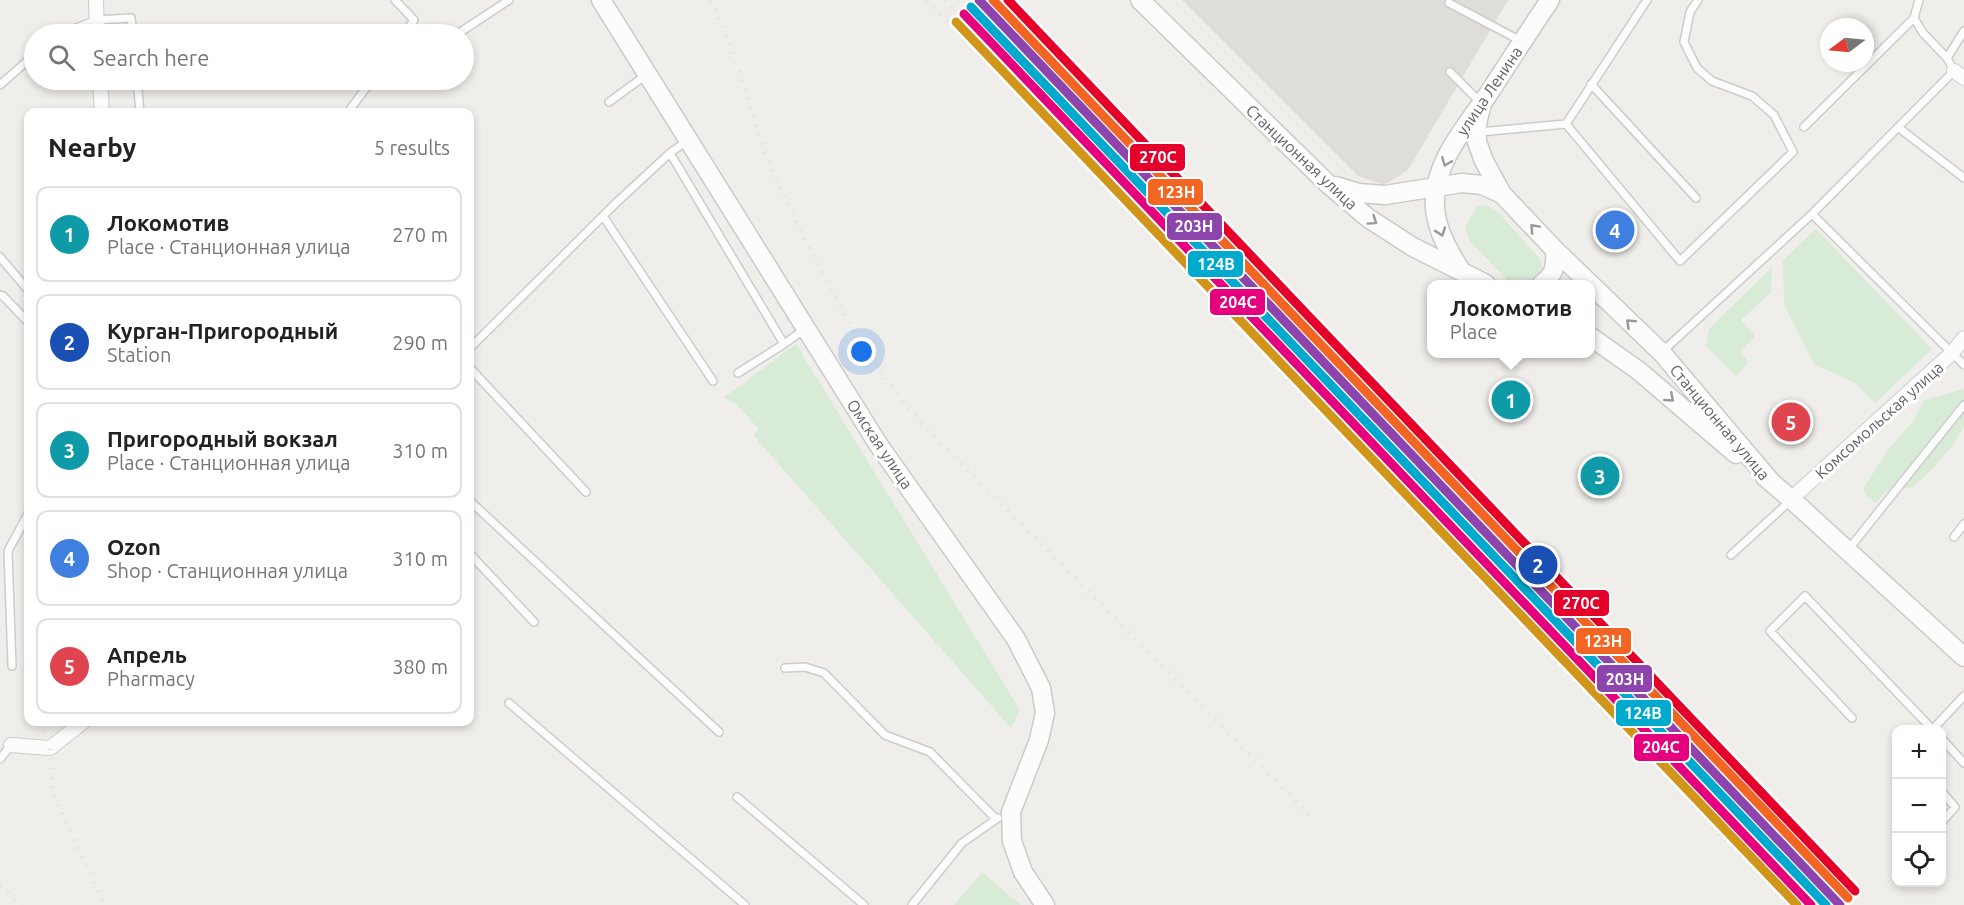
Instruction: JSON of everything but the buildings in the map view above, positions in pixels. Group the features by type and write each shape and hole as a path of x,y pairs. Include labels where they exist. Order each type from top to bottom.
{"main road":[{"name":"Омская улица","path":"601,0 878,444 1016,639 1041,688 1045,713 1039,740 1004,816 1023,872 1045,905"},
{"name":"Станционная улица","path":"1140,0 1328,184 1377,224 1413,247 1476,280"},
{"name":"улица Ленина","path":"1462,273 1439,228 1435,207 1437,187 1453,144 1467,120 1482,103 1550,0"},
{"name":"Станционная улица","path":"1482,103 1477,124 1477,142 1484,161 1502,194 1586,280"},
{"path":"1328,184 1359,193 1384,195 1462,183 1482,185 1502,194"},
{"path":"1548,280 1556,267 1555,250"},
{"name":"Станционная улица","path":"1595,289 1662,353 1772,483"},
{"name":"Станционная улица","path":"1595,340 1639,371 1791,499 1964,657"}],"street":[{"path":"96,0 97,24"},
{"path":"101,90 102,108"},
{"name":"Комсомольская улица","path":"1791,499 1952,353 1964,338"},
{"path":"11,745 50,748 78,726"}],"lane":[{"path":"395,0 414,20 411,24"},
{"path":"473,24 509,0"},
{"path":"1566,124 1647,0"},
{"path":"1566,124 1680,261 1793,152 1774,115 1752,96 1712,81 1697,68 1684,42 1690,12 1698,0"},
{"path":"1804,127 1914,18 1919,0"},
{"path":"1449,3 1522,42"},
{"path":"108,24 131,18 132,24"},
{"path":"1662,353 1812,214 1899,128 1959,75 1947,58 1923,33 1914,18"},
{"path":"1947,58 1964,31"},
{"path":"0,85 24,64"},
{"path":"1450,72 1482,103"},
{"path":"609,102 647,75"},
{"path":"1591,84 1696,198"},
{"path":"138,90 140,108"},
{"path":"351,108 364,90"},
{"path":"1477,132 1566,124"},
{"path":"1899,128 1964,178"},
{"path":"474,344 603,216 670,153 687,141"},
{"path":"670,153 784,344"},
{"path":"1812,214 1964,365"},
{"path":"603,216 713,381"},
{"path":"0,257 24,285"},
{"path":"0,295 24,318"},
{"path":"738,373 805,329"},
{"path":"474,372 586,492"},
{"path":"1848,550 1964,405"},
{"path":"1731,555 1791,499"},
{"path":"474,505 720,732"},
{"path":"12,666 8,551 24,521"},
{"path":"1954,537 1964,524"},
{"path":"474,558 534,622"},
{"path":"1851,718 1770,631 1805,596 1927,725"},
{"path":"784,668 805,668 824,673 885,735 930,752 1004,816 962,843 912,905"},
{"path":"1935,725 1964,696"},
{"path":"509,703 745,905"},
{"path":"1946,744 1964,763"},
{"path":"0,759 11,745"},
{"path":"737,797 864,905"},
{"path":"1946,797 1955,807 1946,817"}],"shaded area":[{"path":"1182,0 1508,0 1408,170 1384,185 1358,176"}],"green space":[{"path":"1485,205 1499,213 1541,260 1543,273 1537,280 1507,280 1469,240 1465,226 1477,207"},
{"path":"1816,229 1932,349 1875,403 1855,383 1814,364 1784,305 1783,260"},
{"path":"1772,267 1771,292 1741,320 1755,336 1740,352 1749,362 1736,376 1706,346 1709,329"},
{"path":"796,344 1020,710 1011,728 753,435 759,429 735,403 723,398"},
{"path":"1964,389 1964,426 1955,442 1931,471 1912,487 1885,492 1876,503 1868,497 1863,489 1888,450 1913,421 1924,400"},
{"path":"982,872 1021,905 954,905"}],"railway":[{"path":"711,0 730,43 767,159 803,236 853,330 889,384 926,428 1315,820"},
{"path":"927,0 1788,905"},
{"path":"945,0 1808,905"},
{"path":"42,726 50,748 53,794 105,905"},
{"path":"0,886 22,905"}],"transit line":[{"name":"203Н","path":"979,0 1840,905"},
{"name":"123Н","path":"993,0 1848,898"},
{"name":"270С","path":"1008,0 1855,891"},
{"name":"124В","path":"971,7 1826,905"},
{"name":"204С","path":"964,14 1811,905"},
{"path":"956,22 1797,905"}],"place":[{"name":"Ozon","path":"1615,230"},
{"name":"Локомотив","path":"1511,400"},
{"name":"Апрель","path":"1791,422"},
{"name":"Пригородный вокзал","path":"1600,476"},
{"name":"Курган-Пригородный","path":"1538,565"}]}
